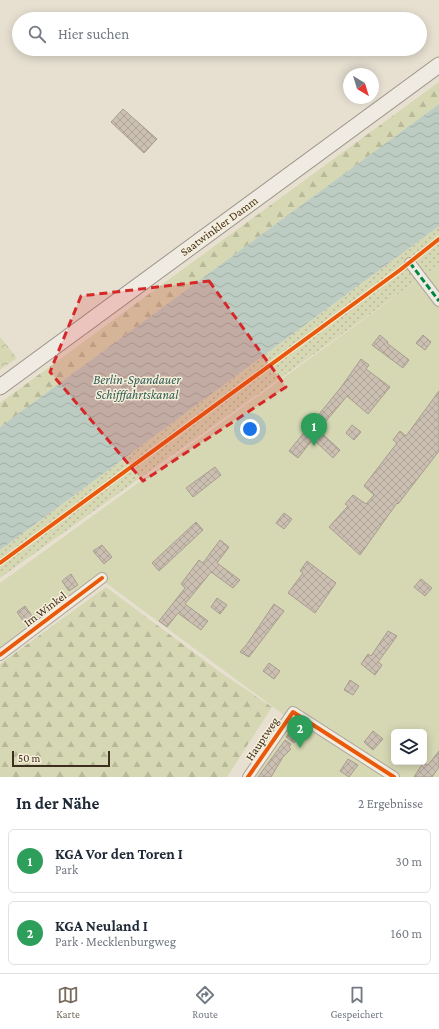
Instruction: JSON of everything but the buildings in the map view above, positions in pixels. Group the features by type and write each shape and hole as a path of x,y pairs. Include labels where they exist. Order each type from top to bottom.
{"main road":[{"name":"Saatwinkler Damm","path":"0,387 439,65"}],"street":[{"path":"410,263 439,300"},
{"name":"Im Winkel","path":"0,656 102,578"},
{"name":"Hauptweg","path":"248,777 293,712 394,777"}],"highlighted area":[{"path":"209,281 286,387 143,481 50,372 81,296"}],"green space":[{"path":"439,82 439,104 0,427 0,403"},
{"path":"439,226 439,265 0,578 0,550"},
{"path":"439,265 439,777 250,777 288,718 106,583 0,661 0,583"},
{"path":"0,337 17,358 0,370"},
{"path":"106,587 220,672 272,707 227,777 0,777 0,664"}],"water":[{"name":"Berlin-Spandauer Schifffahrtskanal","path":"439,104 439,226 0,550 0,427"}],"marked path":[{"path":"410,263 439,301"}],"cycle path":[{"path":"0,563 400,270 439,239"},
{"path":"0,655 102,578"},
{"path":"248,777 293,712 394,777"}],"place":[{"name":"KGA Vor den Toren I","path":"314,446"},
{"name":"KGA Neuland I","path":"300,748"}]}
